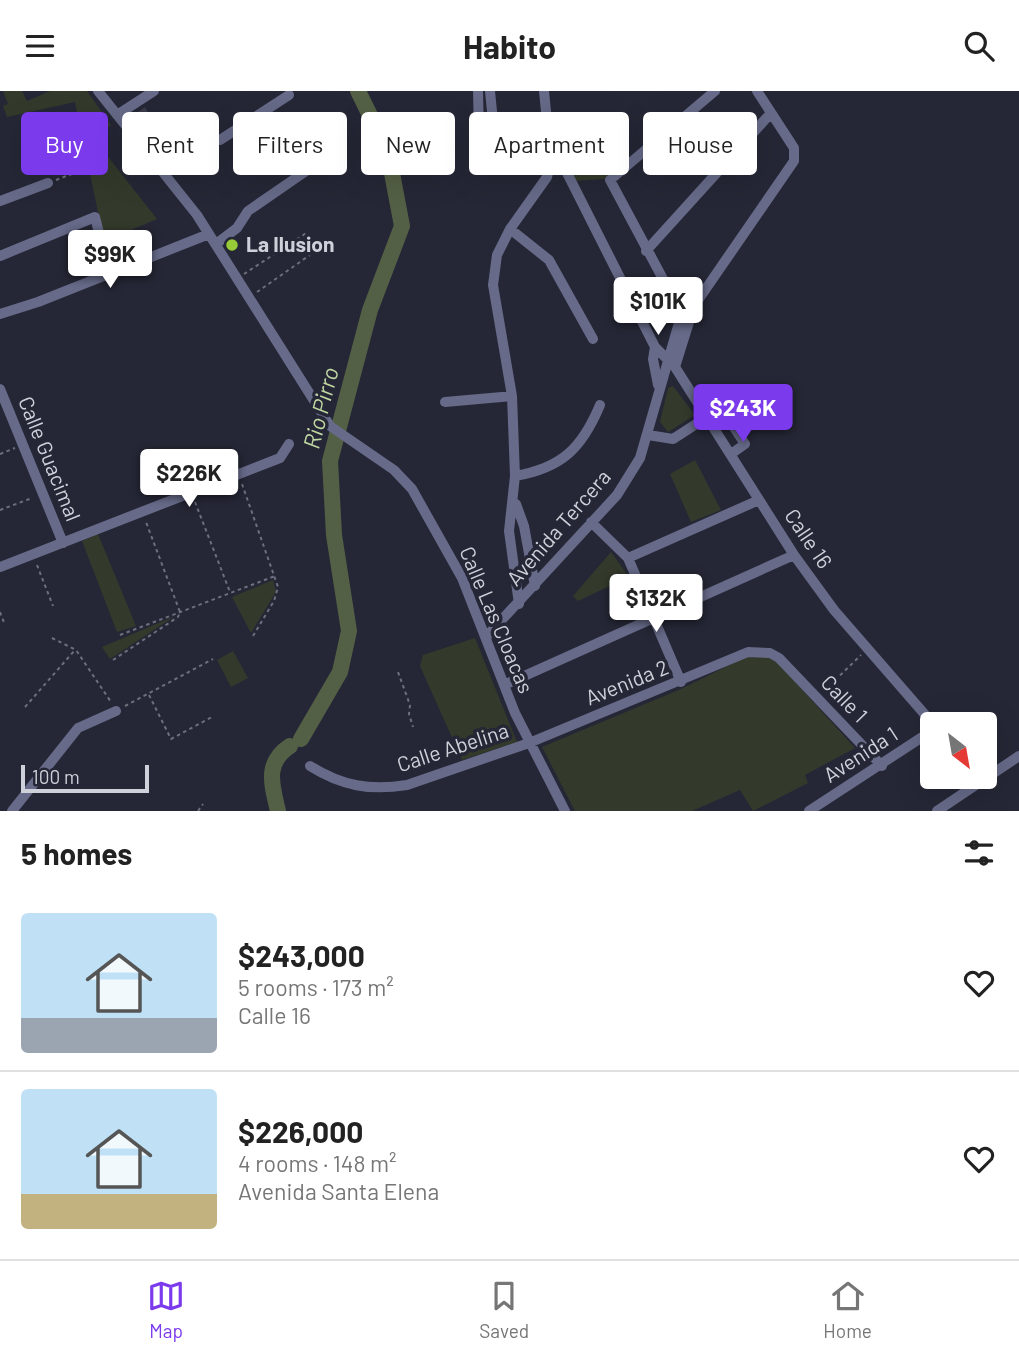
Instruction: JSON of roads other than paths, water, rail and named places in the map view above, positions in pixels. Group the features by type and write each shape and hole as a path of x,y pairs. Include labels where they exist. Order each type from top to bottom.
{"street":[{"name":"Calle Las Cloacas","path":"98,91 122,121"},
{"path":"117,115 154,91"},
{"path":"478,91 479,134 487,140 494,137 495,132 490,91"},
{"path":"544,91 546,112"},
{"path":"688,308 678,307 610,180 715,91"},
{"path":"646,251 771,113 757,91"},
{"path":"219,140 289,95"},
{"name":"Avenida Tercera","path":"486,638 617,495 640,458 659,390 672,365 688,308 794,161 794,148 771,113"},
{"name":"Calle Las Cloacas","path":"165,175 216,244 330,426 394,470 412,489 462,577 529,743 565,811"},
{"path":"216,244 237,228 248,211 300,175"},
{"path":"519,604 509,531 515,502 512,396 493,285 497,255 510,229 548,175"},
{"path":"568,175 655,347 653,359 659,390"},
{"path":"0,201 48,183"},
{"path":"0,256 95,217 109,273"},
{"path":"510,229 550,260 593,339"},
{"path":"0,314 209,234"},
{"name":"Calle 16","path":"655,347 672,365 707,417 794,555 867,649 923,712"},
{"name":"Calle Guacimal","path":"0,389 63,543"},
{"path":"445,402 512,396"},
{"path":"515,476 538,472 567,456 589,432 600,405"},
{"path":"648,435 673,439 707,417"},
{"path":"731,454 745,444 733,426"},
{"path":"0,567 280,458 289,444"},
{"path":"628,558 759,500"},
{"path":"515,502 524,526 535,586"},
{"path":"591,522 628,558 681,682"},
{"path":"504,685 794,555"},
{"name":"Avenida 2","path":"529,743 748,652 771,653 779,658"},
{"name":"Calle 1","path":"779,658 882,766"},
{"path":"12,811 78,728 116,711"},
{"name":"Avenida 1","path":"809,811 920,739"},
{"name":"Calle Abelina","path":"310,766 347,785 387,788 407,785 529,743"},
{"path":"998,768 1019,756"},
{"path":"937,811 967,789"}],"waterway":[{"name":"Rio Pirro","path":"301,739 340,672 349,631 334,535 330,461 370,310 402,226 388,152 358,91"},
{"name":"Rio Pirro","path":"278,811 272,783 273,767 290,746"}],"place":[{"name":"La Ilusion","path":"232,245"}]}
